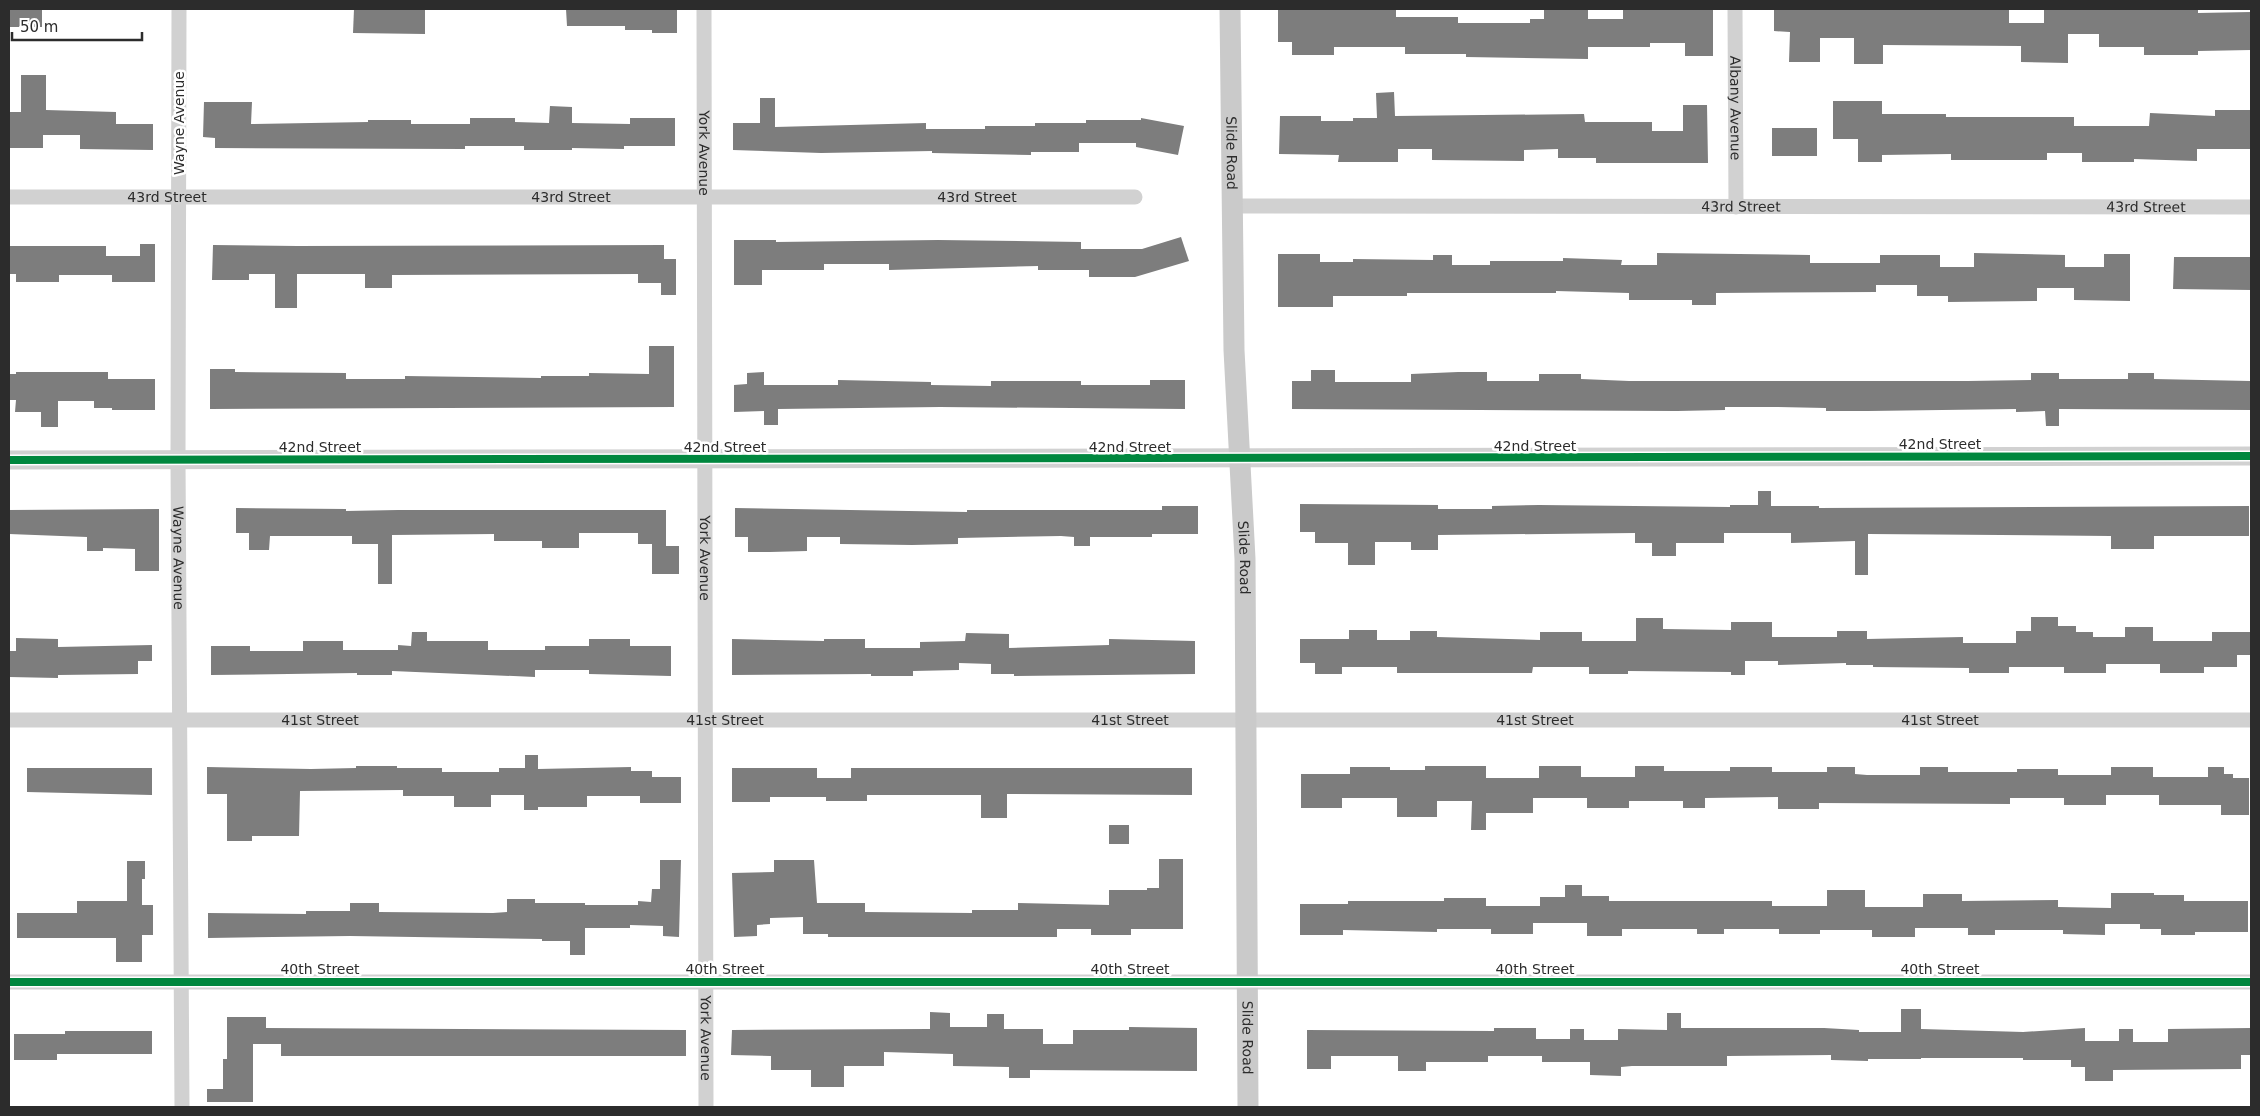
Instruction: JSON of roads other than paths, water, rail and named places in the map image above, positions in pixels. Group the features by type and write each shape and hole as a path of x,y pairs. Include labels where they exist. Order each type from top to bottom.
{"main road":[{"name":"Slide Road","path":"1230,9 1234,350 1245,559 1248,1107"}],"street":[{"name":"Wayne Avenue","path":"179,9 178,460 182,1107"},
{"name":"York Avenue","path":"704,9 706,1107"},
{"name":"Albany Avenue","path":"1735,9 1736,207"},
{"name":"43rd Street","path":"9,197 1135,197"},
{"name":"43rd Street","path":"1231,206 2251,207"},
{"name":"42nd Street","path":"9,460 2251,456"},
{"name":"41st Street","path":"9,720 2251,720"},
{"name":"40th Street","path":"9,982 2251,982"}]}
